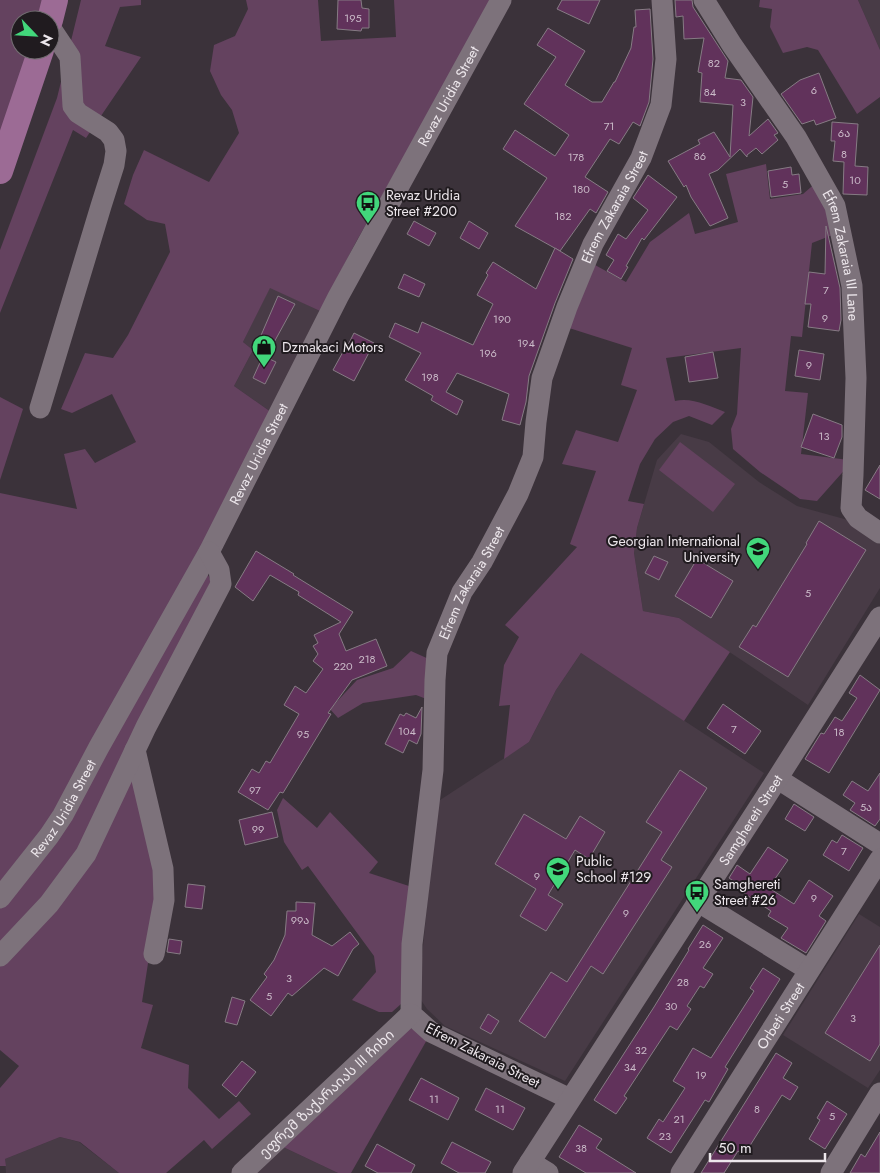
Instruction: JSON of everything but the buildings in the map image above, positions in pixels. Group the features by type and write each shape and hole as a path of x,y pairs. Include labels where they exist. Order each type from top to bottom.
{"main road":[{"path":"0,171 39,60"}],"street":[{"name":"Revaz Uridia Street","path":"0,898 49,836 62,815 98,747 209,552 338,297 501,0"},
{"name":"Efrem Zakaraia Street","path":"570,1099 432,1032 411,1014 412,944 433,770 437,653 462,592 482,562 518,494 533,457 542,378 567,307 593,244 641,158 661,105 666,59 662,0"},
{"name":"Efrem Zakaraia III Lane","path":"704,0 732,45 796,137 835,206 852,286 856,378 854,475 851,508 858,518 880,532"},
{"path":"40,408 108,185 116,151 114,140 108,132 78,113 73,106 70,58 60,42"},
{"path":"0,956 49,904 86,854 135,750 221,584 219,570 209,552"},
{"name":"Samghereti Street","path":"534,1169 570,1099 778,779 880,617"},
{"path":"135,750 163,869 164,900 154,954"},
{"path":"778,779 880,844"},
{"name":"Orbeti Street","path":"682,1173 880,860"},
{"path":"697,901 809,970"},
{"name":"ეფრემ ზაქარაიას III ჩიხი","path":"242,1173 411,1014"},
{"path":"831,1173 880,1093"}],"shaded area":[{"path":"0,0 48,0 45,10 10,10 10,60 31,60 0,169"},
{"path":"81,0 141,0 141,5 120,7 105,46 141,57 86,138 73,130 0,313 0,250 57,98"},
{"path":"246,0 318,0 321,41 396,37 394,0 492,0 356,242 320,311 270,288 243,342 253,350 234,386 271,412 208,533 51,822 0,883 0,493 77,509 64,454 85,449 95,463 136,442 112,394 72,413 61,409 85,353 113,358 128,335 170,252 165,224 147,220 124,204 133,175 144,150 209,182 239,133 232,110 221,95 210,71 214,45 235,36 248,9"},
{"path":"760,0 858,0 880,50 880,97 857,114 818,50 807,47 783,53 770,27 772,9 759,7"},
{"path":"858,0 880,0 880,50"},
{"path":"766,164 770,199 803,194 818,181 835,234 812,243 802,337 791,336 785,391 808,393 801,454 849,460 849,465 817,501 800,499 760,472 733,449 731,429 737,414 741,348 666,358 675,401 694,401 725,412 712,425 689,416 673,422 655,439 640,464 628,501 644,504 637,528 634,553 643,611 679,618 730,652 684,721 581,653 556,690 529,742 504,759 510,705 499,706 504,665 519,637 505,625 577,547 570,544 596,471 562,464 576,430 618,442 637,390 621,385 632,348 569,328 595,265 626,282 650,242 689,213 695,234 738,222 726,174"},
{"path":"270,287 320,311 271,412 234,386 253,350 243,342"},
{"path":"0,397 23,409 0,480"},
{"name":"Georgian International University","path":"681,434 709,442 759,482 797,506 848,520 880,541 880,588 808,705 679,618 643,611 634,553 637,528 657,460"},
{"path":"680,442 735,484 713,512 659,470"},
{"path":"207,573 211,581 76,861 0,949 0,904"},
{"path":"411,651 431,660 429,700 416,695 363,703 338,718 330,709 357,680 393,668"},
{"name":"Public School #129","path":"581,653 764,773 565,1081 445,1026 427,1009 419,997 437,802 529,742 556,690"},
{"path":"136,769 158,899 142,1002 153,1005 141,1048 189,1065 188,1088 219,1119 239,1101 251,1114 212,1149 204,1140 166,1173 119,1173 80,1142 60,1137 5,1159 6,1166 0,1166 0,1088 19,1066 0,1050 0,966"},
{"path":"283,798 317,828 330,812 378,862 369,873 409,886 401,1004 392,1012 379,1012 352,1000 376,972 374,956 308,866 302,870 284,842 277,810"},
{"path":"859,914 880,927 880,1070 868,1088 783,1035"},
{"path":"407,1026 428,1038 351,1173 338,1173 281,1146"},
{"path":"60,1137 79,1142 119,1173 6,1173 5,1159"},
{"path":"281,1146 338,1173 253,1173"}],"place":[{"name":"Revaz Uridia Street #200","path":"368,224"},
{"name":"Dzmakaci Motors","path":"264,368"},
{"name":"Georgian International University","path":"758,570"},
{"name":"Public School #129","path":"558,890"},
{"name":"Samghereti Street #26","path":"697,913"}]}
